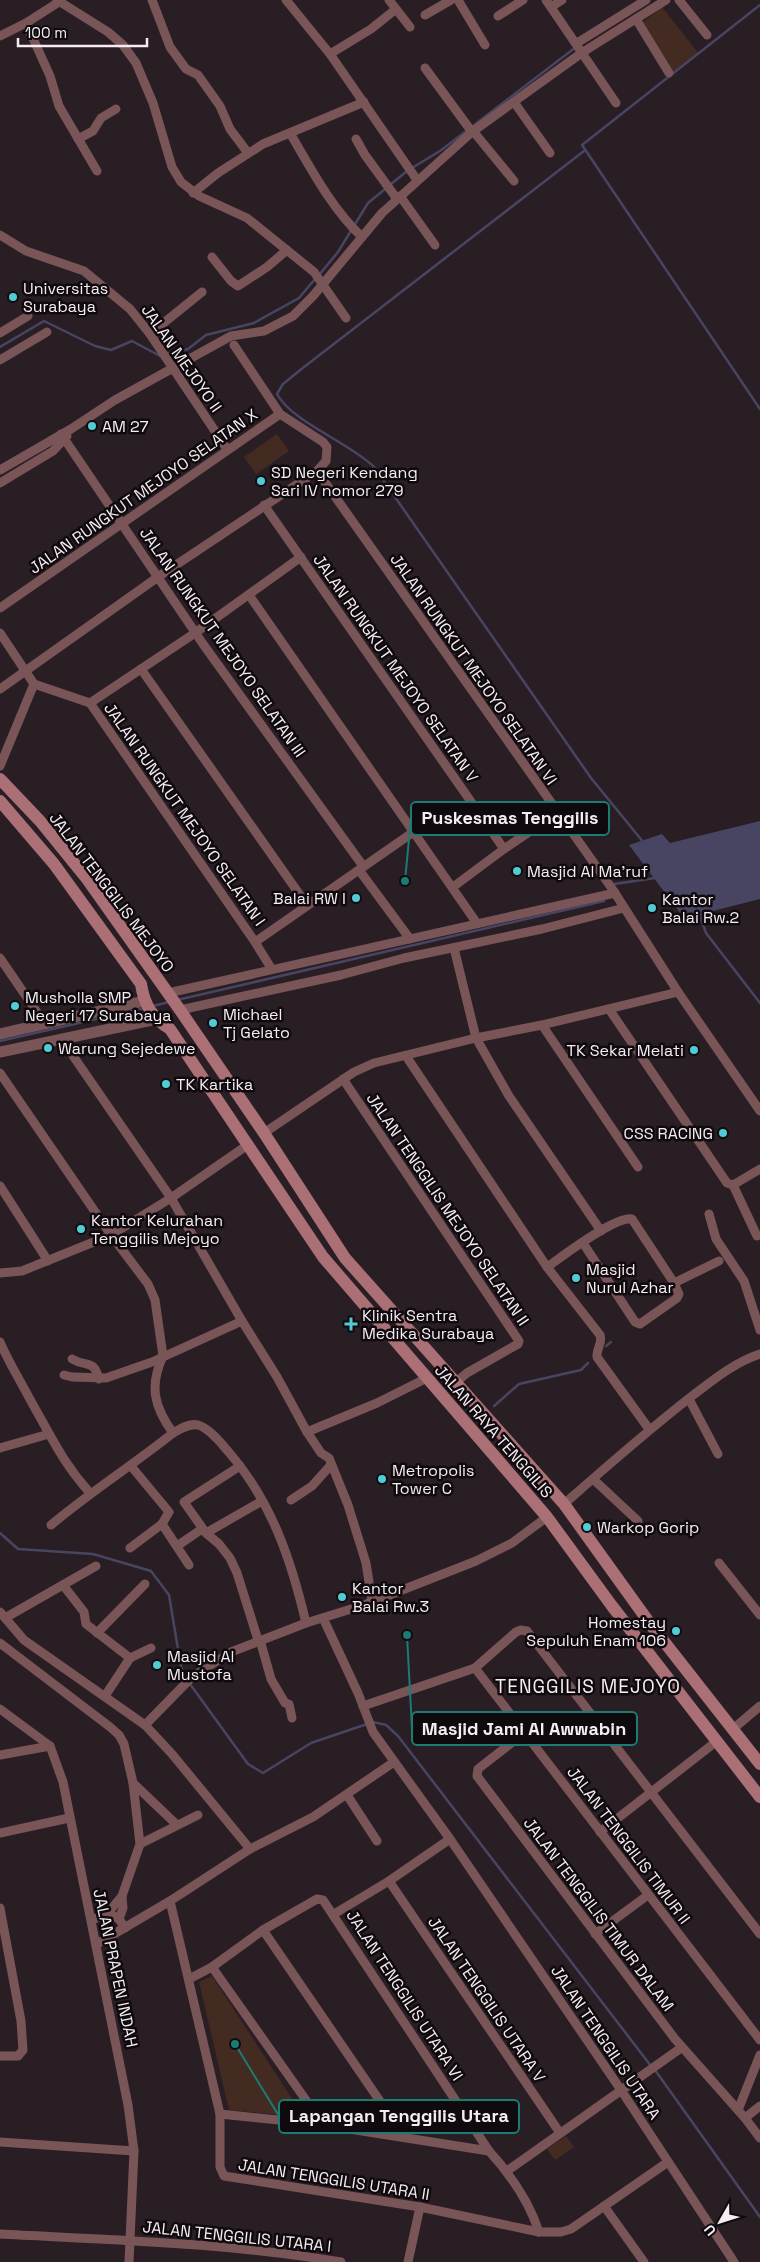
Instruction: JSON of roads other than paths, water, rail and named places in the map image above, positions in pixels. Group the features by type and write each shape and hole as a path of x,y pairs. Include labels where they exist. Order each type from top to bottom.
{"main road":[{"name":"JALAN TENGGILIS MEJOYO","path":"0,778 40,821 87,879 174,1000"},
{"name":"JALAN TENGGILIS MEJOYO","path":"0,801 72,889 141,984 150,1010"},
{"path":"72,889 87,879"},
{"name":"JALAN RAYA TENGGILIS","path":"174,1000 264,1133 345,1258 564,1504 590,1543 651,1625 760,1764"},
{"name":"JALAN RAYA TENGGILIS","path":"150,1010 170,1029 330,1266 547,1517 635,1636 760,1797"},
{"path":"200,1072 216,1063"},
{"path":"292,1210 308,1200"},
{"path":"635,1636 651,1625"}],"street":[{"path":"152,0 170,47 186,69 198,75 220,106 230,129 248,153"},
{"path":"286,0 330,54 408,170 417,180"},
{"path":"389,0 410,27"},
{"path":"426,15 451,0"},
{"path":"458,0 486,45"},
{"path":"498,16 523,0"},
{"path":"562,0 548,3 616,103"},
{"path":"0,470 63,436 115,400 231,336 264,331 280,324 304,307 322,281 362,237 394,193 417,180 471,130 514,102 579,47 646,0"},
{"path":"579,47 636,19 666,0"},
{"path":"679,0 707,35"},
{"path":"0,36 58,1 108,32 123,45 136,63 153,103 172,167 181,182 193,193 247,218 314,272 346,318"},
{"path":"330,54 371,29 396,9"},
{"path":"636,19 669,73"},
{"path":"26,22 50,76 59,106 98,171"},
{"path":"425,68 471,130 514,180"},
{"path":"193,193 248,153 364,102"},
{"path":"514,102 550,154"},
{"path":"78,139 93,131 100,118 116,109"},
{"path":"290,133 318,182 362,237"},
{"path":"356,139 394,193 435,245"},
{"name":"JALAN MEJOYO II","path":"0,235 26,252 84,271 130,309 150,334 227,449"},
{"path":"212,258 231,281 238,286 267,267 287,250"},
{"path":"150,334 202,292"},
{"path":"0,333 28,316"},
{"path":"0,360 47,332"},
{"path":"234,345 280,414"},
{"name":"JALAN RUNGKUT MEJOYO SELATAN X","path":"0,608 280,414 325,444 327,450 326,461 317,471"},
{"path":"0,483 53,451 63,436"},
{"name":"JALAN RUNGKUT MEJOYO SELATAN III","path":"63,436 195,633 410,939"},
{"path":"0,689 158,577 317,471"},
{"name":"JALAN RUNGKUT MEJOYO SELATAN VI","path":"317,471 615,893 678,992 760,1111"},
{"name":"JALAN RUNGKUT MEJOYO SELATAN V","path":"264,505 504,849"},
{"path":"90,703 195,633 301,557"},
{"path":"249,595 412,833 476,922"},
{"path":"0,633 34,684 0,766"},
{"path":"141,669 307,906"},
{"name":"JALAN RUNGKUT MEJOYO SELATAN I","path":"34,684 90,703 271,968"},
{"path":"453,888 504,849 557,813"},
{"path":"255,942 412,833"},
{"path":"174,1000 271,968 400,943 476,922 615,893"},
{"path":"174,1000 341,975 404,956 542,930 624,908"},
{"path":"400,943 404,956"},
{"path":"454,948 476,1038 510,1096 601,1231"},
{"path":"0,958 45,1024"},
{"path":"264,1133 343,1079 374,1062 476,1038 542,1026 678,992"},
{"path":"608,1009 695,1138 727,1183 733,1185 757,1236"},
{"path":"0,1034 45,1024 150,1010"},
{"path":"0,1052 63,1038 150,1010"},
{"path":"542,1026 638,1167"},
{"path":"63,1038 69,1050 171,1198 242,1321 277,1377 307,1432 321,1452 328,1457 330,1466 348,1505 366,1563 372,1601"},
{"path":"406,1056 547,1267 601,1338 598,1357 649,1429"},
{"path":"0,1074 152,1292 158,1318 163,1356 156,1371 154,1389 158,1407 173,1433"},
{"name":"JALAN TENGGILIS MEJOYO SELATAN II","path":"343,1079 519,1341 518,1344 467,1373 456,1382"},
{"path":"0,1273 22,1271 111,1235 171,1198 249,1144"},
{"path":"733,1185 760,1169"},
{"path":"0,1186 48,1261"},
{"path":"709,1214 716,1240 744,1281 760,1330"},
{"path":"547,1267 583,1242 601,1231 627,1218 632,1219 674,1283 679,1294 677,1298 640,1324 635,1322 583,1242"},
{"path":"674,1283 720,1261"},
{"path":"64,1375 99,1379 152,1362 242,1321"},
{"path":"0,1342 3,1354 71,1472 90,1493"},
{"path":"564,1504 649,1429 728,1370 760,1354"},
{"path":"72,1359 92,1365 96,1368 99,1379"},
{"path":"307,1432 377,1403 427,1378"},
{"path":"689,1399 718,1454"},
{"path":"51,1525 90,1493 131,1466 173,1433 188,1425 203,1427 221,1443 240,1466 262,1500 286,1547 306,1623"},
{"path":"0,1448 49,1434"},
{"path":"130,1548 162,1524 170,1512 131,1466"},
{"path":"240,1466 184,1502 204,1531 225,1550 237,1572 271,1679 285,1704 289,1704 292,1718"},
{"path":"291,1500 312,1486 330,1466"},
{"path":"593,1479 638,1521"},
{"path":"177,1546 262,1500"},
{"path":"145,1725 192,1677 231,1652 476,1561 512,1543 547,1517"},
{"path":"162,1524 189,1565"},
{"path":"719,1563 760,1615"},
{"path":"96,1566 2,1615 24,1640 145,1725 172,1754 250,1850"},
{"path":"63,1584 84,1612 86,1624 130,1658"},
{"path":"97,1633 145,1584"},
{"name":"JALAN TENGGILIS UTARA","path":"324,1618 371,1728 450,1839 621,2090 734,2262"},
{"path":"363,1706 475,1668 516,1632 521,1630 527,1631 760,1934"},
{"path":"0,1643 119,1735 124,1744 133,1783 140,1844 122,1896 108,1914 92,1920"},
{"path":"105,1696 130,1658 151,1648"},
{"name":"JALAN TENGGILIS TIMUR II","path":"475,1668 760,2040"},
{"path":"733,1729 760,1706"},
{"path":"0,1709 50,1746"},
{"name":"JALAN TENGGILIS TIMUR DALAM","path":"524,1732 478,1769 477,1776 681,2048 738,2110 760,2138"},
{"path":"600,1832 717,1741"},
{"path":"0,1755 50,1746"},
{"name":"JALAN PRAPEN INDAH","path":"50,1746 63,1782 128,2105 134,2151 129,2262"},
{"path":"97,1944 170,1902 250,1850 299,1825 394,1762"},
{"path":"133,1783 177,1825"},
{"path":"346,1795 377,1841"},
{"path":"140,1844 198,1815"},
{"path":"0,1833 69,1818"},
{"path":"334,1914 389,1881 450,1839"},
{"name":"JALAN TENGGILIS UTARA V","path":"389,1881 560,2133"},
{"path":"595,1934 648,1895"},
{"path":"119,1919 123,1908 122,1896"},
{"name":"JALAN TENGGILIS UTARA VI","path":"263,1930 317,1899 321,1898 326,1902 489,2151 507,2171 534,2216 539,2232"},
{"name":"JALAN TENGGILIS UTARA II","path":"170,1902 220,2114 220,2167 222,2173 228,2178 420,2207 539,2232 561,2232 571,2229 668,2162"},
{"path":"0,1909 21,2021 23,2050 18,2056 0,2056"},
{"path":"108,1914 119,1919 125,1928"},
{"path":"189,1979 212,1967 263,1930 386,2110 396,2135"},
{"path":"212,1967 308,2103 318,2124"},
{"path":"507,2171 681,2048"},
{"path":"738,2110 760,2055"},
{"path":"745,2118 760,2106"},
{"path":"220,2114 318,2124 489,2151"},
{"path":"0,2142 134,2151"},
{"path":"604,2206 644,2262"},
{"path":"408,2262 420,2207"},
{"name":"JALAN TENGGILIS UTARA I","path":"0,2234 201,2244 293,2254 341,2262"}],"waterway":[{"path":"760,5 582,145 760,409"},
{"path":"319,275 338,252 368,203 407,171 440,151 576,47"},
{"path":"584,151 304,367 283,384 277,394 295,414 351,449 374,467 591,778 644,843"},
{"path":"166,354 188,349 206,335 254,323 299,298 315,279"},
{"path":"0,347 44,321 95,346 111,350 132,341 160,356"},
{"path":"614,884 655,878"},
{"path":"177,1000 604,901"},
{"path":"700,916 706,933 760,1003"},
{"path":"153,1006 169,1002"},
{"path":"0,1041 145,1008"},
{"path":"606,1346 611,1342"},
{"path":"494,1406 519,1384 581,1370 588,1363"},
{"path":"0,1533 18,1549 93,1554 151,1571 169,1595 181,1667 187,1679"},
{"path":"190,1684 248,1764 263,1773 311,1743 373,1722 386,1725 398,1736 651,2066"},
{"path":"655,2070 760,2217"}],"place":[{"name":"Universitas Surabaya","path":"13,297"},
{"name":"AM 27","path":"92,426"},
{"name":"SD Negeri Kendang Sari IV nomor 279","path":"261,481"},
{"name":"Masjid Al Ma'ruf","path":"517,871"},
{"name":"Puskesmas Tenggilis","path":"405,881"},
{"name":"Balai RW I","path":"356,898"},
{"name":"Kantor Balai Rw.2","path":"652,908"},
{"name":"Musholla SMP Negeri 17 Surabaya","path":"15,1006"},
{"name":"Michael Tj Gelato","path":"213,1023"},
{"name":"Warung Sejedewe","path":"48,1048"},
{"name":"TK Sekar Melati","path":"694,1050"},
{"name":"TK Kartika","path":"166,1084"},
{"name":"CSS RACING","path":"723,1133"},
{"name":"Kantor Kelurahan Tenggilis Mejoyo","path":"81,1229"},
{"name":"Masjid Nurul Azhar","path":"576,1278"},
{"name":"Klinik Sentra Medika Surabaya","path":"351,1324"},
{"name":"Metropolis Tower C","path":"382,1479"},
{"name":"Warkop Gorip","path":"587,1527"},
{"name":"Kantor Balai Rw.3","path":"342,1597"},
{"name":"Homestay Sepuluh Enam 106","path":"676,1631"},
{"name":"Masjid Jami Al Awwabin","path":"407,1635"},
{"name":"Masjid Al Mustofa","path":"157,1665"},
{"name":"Lapangan Tenggilis Utara","path":"235,2044"}],"district":[{"name":"TENGGILIS MEJOYO","path":"588,1686"}]}
